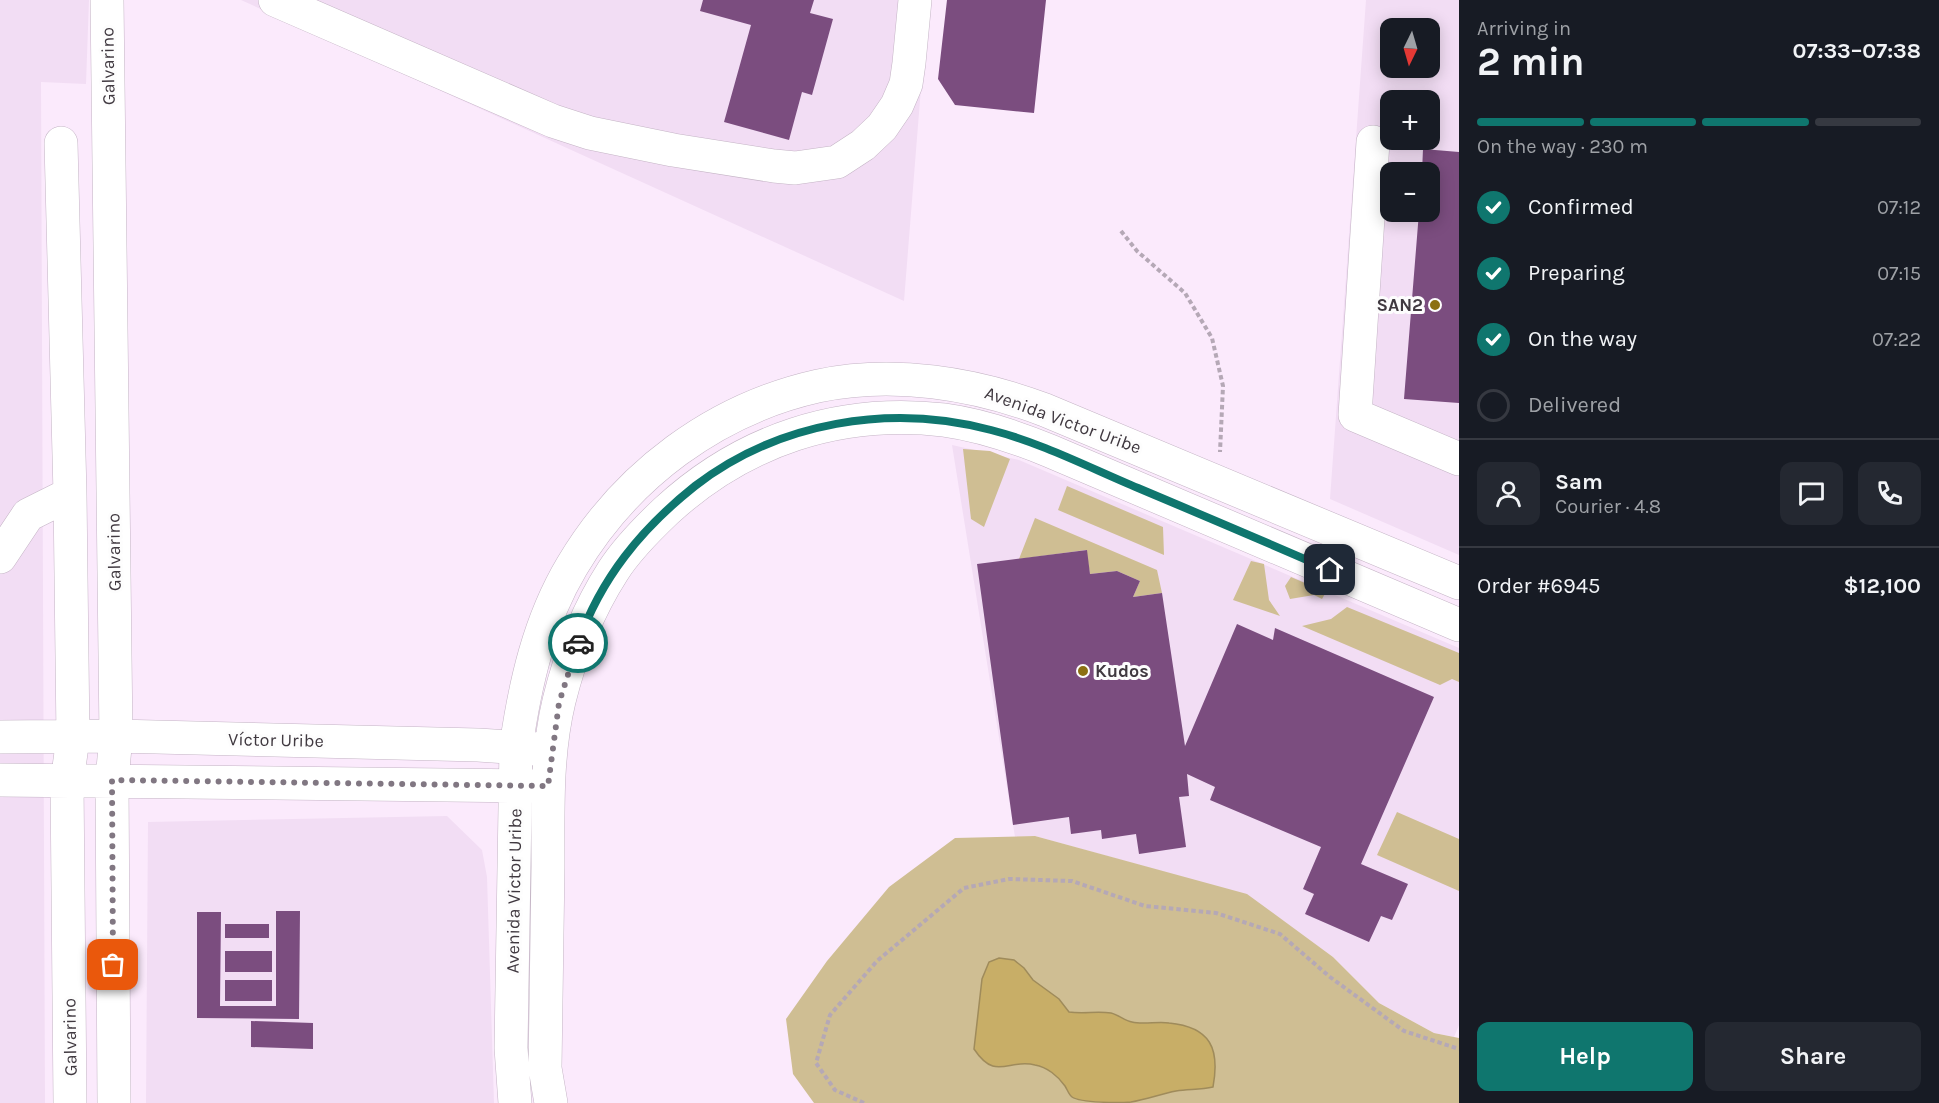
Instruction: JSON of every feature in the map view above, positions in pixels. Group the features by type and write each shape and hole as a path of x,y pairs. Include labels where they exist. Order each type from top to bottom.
{"street":[{"name":"Galvarino","path":"107,0 116,736 112,780 114,1103"},
{"path":"274,0 553,121 590,133 673,150 795,168 837,162 863,146 882,127 897,105 906,84 915,0"},
{"path":"1373,142 1355,415 1459,459"},
{"name":"Galvarino","path":"61,143 70,495 73,738 67,782 70,1103"},
{"path":"64,275 111,275"},
{"name":"Avenida Victor Uribe","path":"514,1103 511,1048 516,747 522,699 539,638 567,576 590,538 611,511 655,465 689,441 725,421 755,407 819,386 856,381 893,380 955,385 1016,399 1215,479 1459,583"},
{"name":"Avenida Victor Uribe","path":"551,1103 545,1068 548,786 559,703 582,632 614,570 637,541 678,500 737,458 763,445 801,432 856,422 916,418 944,420 986,429 1022,440 1459,624"},
{"path":"0,557 27,515 70,495"},
{"name":"Víctor Uribe","path":"0,737 116,736 516,747 552,750"},
{"path":"0,780 548,786"}],"path":[{"path":"1121,231 1137,251 1185,293 1212,338 1223,386 1222,442 1215,479"},
{"path":"864,1103 835,1090 816,1063 830,1015 877,961 964,888 1009,879 1072,881 1145,906 1216,913 1280,934 1330,977 1404,1031 1459,1049"}],"shaded area":[{"path":"0,0 89,0 86,84 41,82 45,1103 0,1103"},
{"path":"241,0 928,0 904,301"},
{"path":"1366,0 1459,0 1459,555 1330,499"},
{"path":"952,445 1019,460 1459,648 1459,1025 1454,1037 1434,1033 1379,1003 1333,957 1247,895 1035,836 1015,837"},
{"path":"963,449 990,451 1010,459 984,527 971,519"},
{"path":"1067,486 1163,527 1164,555 1058,510"},
{"path":"1035,518 1157,570 1162,593 1133,597 1140,581 1117,571 1090,574 1086,550 1019,559"},
{"path":"1251,561 1264,564 1269,600 1280,616 1233,600"},
{"path":"1291,577 1326,592 1322,599 1314,595 1290,599 1285,586"},
{"path":"1347,607 1459,653 1459,682 1452,679 1440,685 1302,626 1331,619"},
{"path":"1397,812 1459,839 1459,891 1377,855"},
{"path":"447,816 482,850 487,877 494,1103 146,1103 148,822"},
{"path":"1035,836 1247,894 1333,957 1379,1003 1434,1033 1459,1038 1459,1103 814,1103 793,1074 786,1019 827,961 889,887 955,838"},
{"path":"999,958 1014,960 1033,980 1059,999 1069,1012 1111,1013 1132,1022 1169,1023 1195,1029 1209,1042 1213,1051 1215,1074 1213,1087 1176,1091 1131,1102 1092,1101 1072,1097 1056,1075 1039,1066 1017,1064 996,1067 989,1064 974,1049 982,979 989,962"}],"building":[{"path":"703,0 814,0 810,13 833,19 812,95 802,92 789,140 724,122 751,25 700,11"},
{"path":"947,0 1046,0 1034,113 955,105 938,79"},
{"name":"SAN2","path":"1423,150 1459,152 1459,403 1404,399 1418,222 1440,222 1440,162 1422,162"},
{"path":"1087,550 1090,574 1117,571 1140,581 1133,597 1162,593 1185,746 1237,624 1273,640 1275,628 1434,697 1361,864 1408,884 1392,920 1381,916 1369,942 1305,914 1314,894 1303,889 1321,847 1210,800 1215,787 1187,774 1189,796 1179,797 1186,847 1139,854 1136,834 1102,839 1101,830 1071,834 1069,817 1013,825 977,564"},
{"path":"276,911 300,911 299,1019 197,1018 197,912 221,912 220,1006 276,1006"},
{"path":"225,924 269,924 269,938 225,938"},
{"path":"225,951 272,951 272,972 225,972"},
{"path":"225,980 272,980 272,1001 225,1001"},
{"path":"251,1021 313,1023 313,1049 251,1047"}],"way so far":[{"path":"113,965 112,780 548,786 559,703 578,643"}],"place":[{"name":"SAN2","path":"1435,305"},
{"name":"Kudos","path":"1083,671"}],"route":[{"path":"578,643 614,570 657,519 678,500 727,464 755,448 801,432 856,422 916,418 944,420 994,431 1050,451 1330,570"}]}
